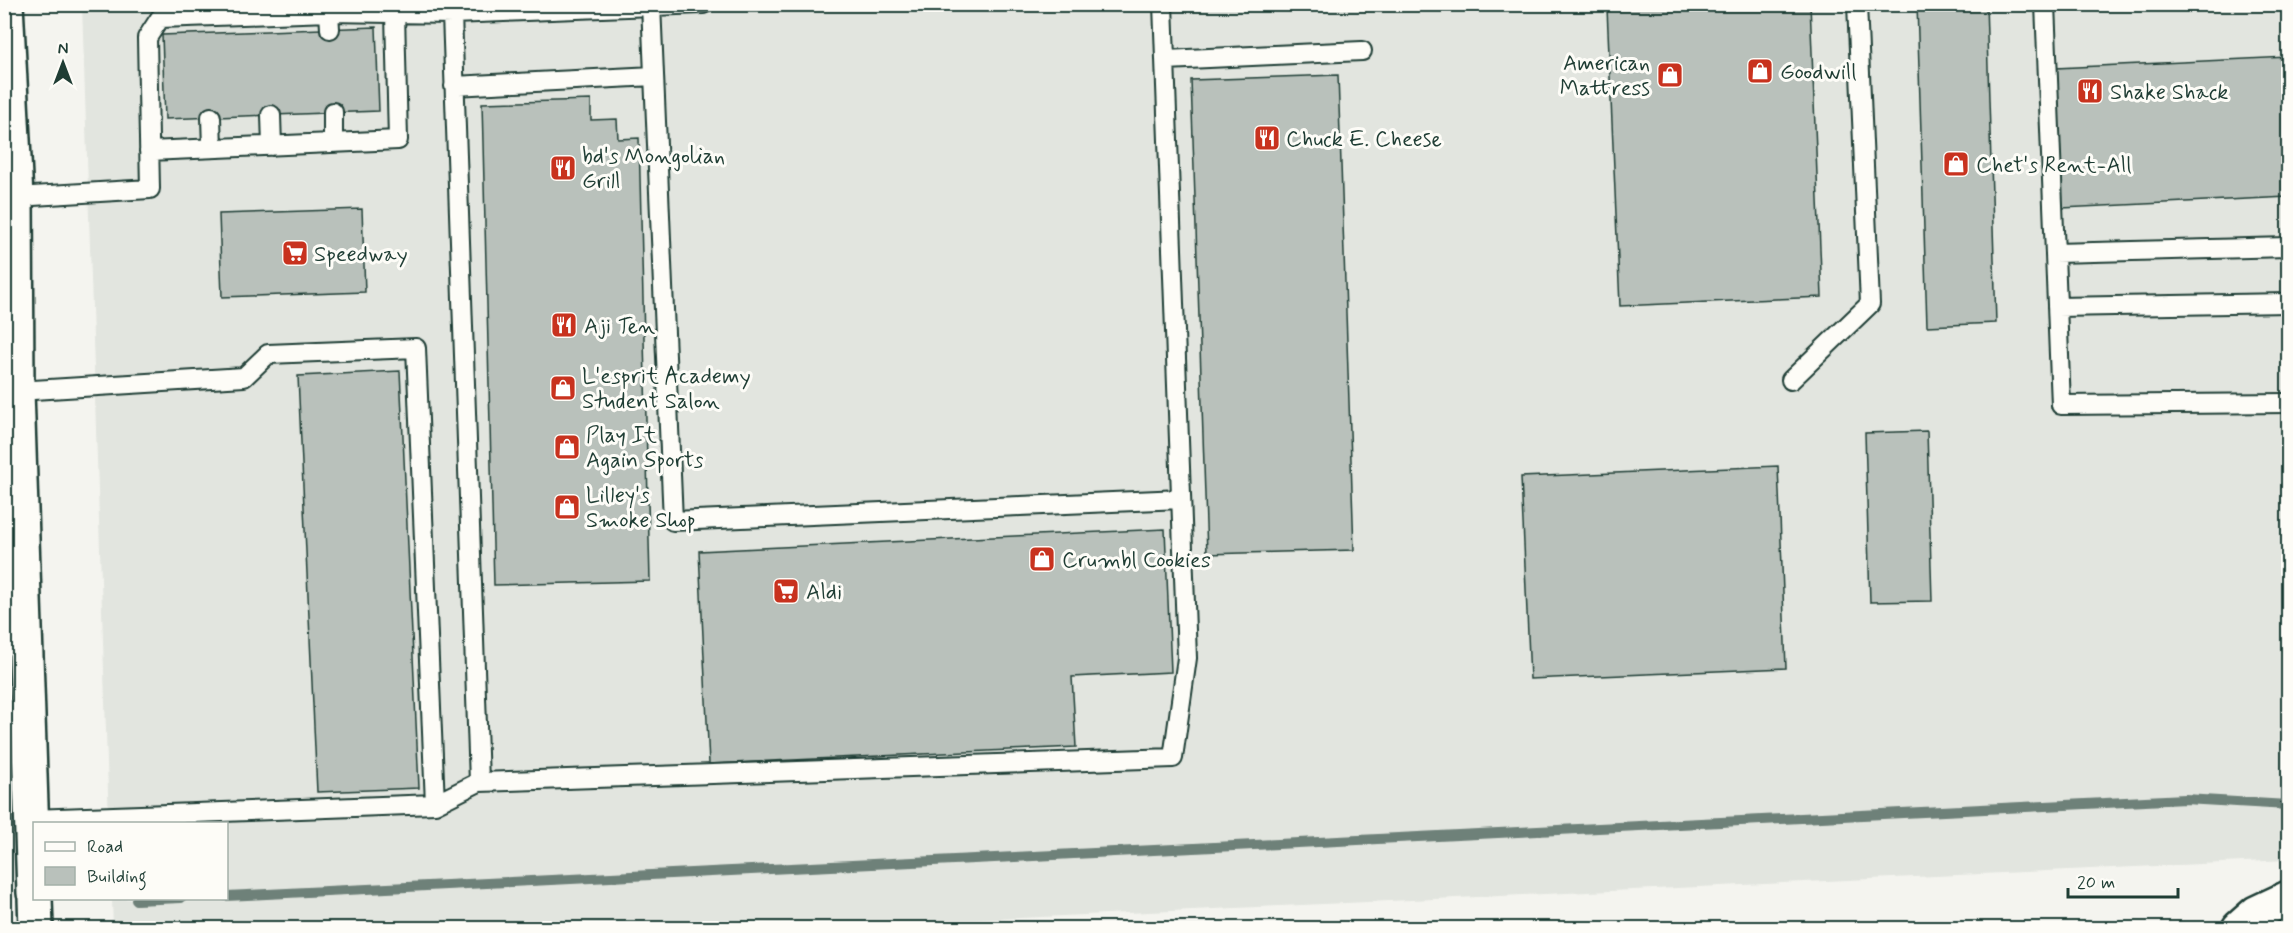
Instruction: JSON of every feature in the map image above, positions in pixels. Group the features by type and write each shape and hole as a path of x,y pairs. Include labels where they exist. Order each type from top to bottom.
{"street":[{"path":"6,4 16,197 17,391 14,598 33,856"},
{"path":"2239,928 2256,913 2289,898"},
{"path":"35,900 36,928"}],"lane":[{"path":"16,197 150,189 147,38 160,18 208,25 267,23 329,15 452,14 703,4"},
{"path":"32,819 435,804 479,782 1173,758 1187,658 1163,4"},
{"path":"1791,380 1870,304 1857,4"},
{"path":"2045,4 2061,405 2289,403"},
{"path":"651,6 673,521 1181,499"},
{"path":"149,151 398,140 395,13"},
{"path":"452,14 479,782"},
{"path":"1166,60 1362,51"},
{"path":"454,86 654,76"},
{"path":"333,112 333,143"},
{"path":"271,115 272,146"},
{"path":"211,117 212,148"},
{"path":"2055,253 2289,247"},
{"path":"2057,307 2289,303"},
{"path":"17,391 244,377 268,354 416,348 435,804"}],"shaded area":[{"path":"82,5 2288,5 2288,860 799,928 113,928 112,900 228,900 228,822 109,822"}],"building":[{"path":"1685,4 1810,4 1822,297 1620,306 1607,8"},
{"name":"Chet's Rent-All","path":"1917,4 1986,4 1996,323 1927,326"},
{"path":"376,27 379,111 165,119 162,35"},
{"path":"2288,57 2288,197 2062,208 2056,68"},
{"path":"1338,75 1354,550 1207,554 1191,80"},
{"path":"591,100 591,120 617,119 618,139 639,138 650,581 494,585 482,103"},
{"path":"362,209 365,292 222,297 219,214"},
{"path":"400,371 419,788 317,792 298,376"},
{"path":"1927,431 1932,601 1870,602 1865,433"},
{"path":"1778,466 1786,668 1530,679 1521,477"},
{"path":"1165,529 1171,672 1072,677 1076,747 709,764 699,551"}],"waterway":[{"path":"228,896 2185,799 2288,805"}],"place":[{"name":"Goodwill","path":"1760,71"},
{"name":"American Mattress","path":"1670,75"},
{"name":"Shake Shack","path":"2090,91"},
{"name":"Chuck E. Cheese","path":"1267,138"},
{"name":"Chet's Rent-All","path":"1956,164"},
{"name":"bd's Mongolian Grill","path":"563,168"},
{"name":"Speedway","path":"295,253"},
{"name":"Aji Ten","path":"564,325"},
{"name":"L'esprit Academy Student Salon","path":"563,388"},
{"name":"Play It Again Sports","path":"567,447"},
{"name":"Lilley's Smoke Shop","path":"567,507"},
{"name":"Crumbl Cookies","path":"1042,559"},
{"name":"Aldi","path":"786,591"}]}
